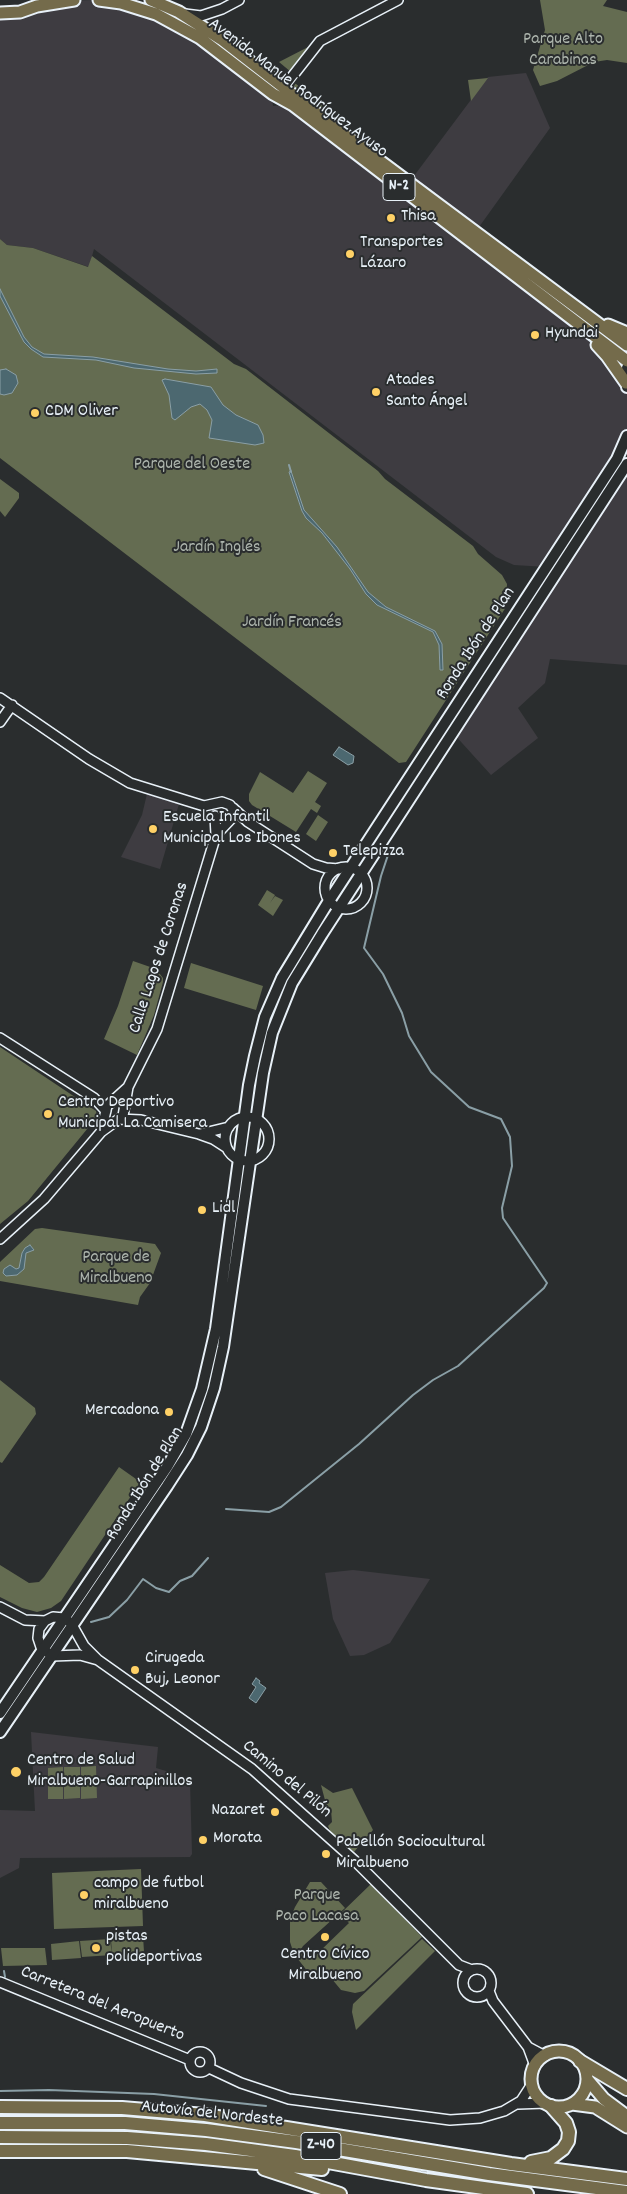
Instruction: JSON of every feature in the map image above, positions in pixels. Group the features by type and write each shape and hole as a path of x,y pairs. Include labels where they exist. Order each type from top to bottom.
{"highway":[{"path":"0,13 20,12 40,3 74,0"},
{"name":"Avenida Manuel Rodríguez Ayuso","path":"99,0 121,3 156,14 184,28 214,48 273,94 293,105 576,324 627,361"},
{"name":"Avenida Manuel Rodríguez Ayuso","path":"152,0 179,12 221,39 360,146 627,345"},
{"path":"214,48 224,52 267,83 284,87"},
{"path":"590,318 602,320 627,333"},
{"path":"576,324 607,356 627,385"},
{"path":"500,2161 538,2162 552,2158 563,2150 568,2142 568,2127 561,2115 538,2097 532,2084 532,2073 535,2066 545,2056 562,2052 574,2056 627,2090"},
{"path":"572,2104 584,2092 587,2079 580,2061"},
{"path":"587,2079 626,2123"},
{"path":"549,2105 562,2107 572,2104 595,2107 626,2123"},
{"path":"0,2107 122,2108 205,2115 627,2179"},
{"name":"Autovía del Nordeste","path":"0,2123 125,2123 206,2130 296,2142 498,2176 627,2192"},
{"name":"Autovía del Nordeste","path":"0,2137 127,2138 206,2144 294,2156 426,2180 527,2194"},
{"path":"0,2151 126,2151 337,2170 418,2182 426,2180"},
{"path":"232,2162 268,2170 340,2194"}],"main road":[{"path":"627,368 627,385"},
{"name":"Ronda Ibón de Plan","path":"0,1713 173,1457 186,1434 202,1389 216,1329 244,1118 255,1056 265,1017 282,978 330,900 617,459 627,436"},
{"name":"Ronda Ibón de Plan","path":"0,1732 177,1472 201,1427 214,1388 223,1347 263,1073 277,1018 303,964 627,464"}],"street":[{"path":"179,12 201,16 222,9 239,0"},
{"path":"284,87 320,42 398,0"},
{"path":"0,698 115,775 152,791 204,806 219,820 248,822"},
{"path":"0,722 12,705"},
{"path":"204,806 228,803 248,822 313,864 326,868 351,868 361,874 367,885 364,899 351,908 340,908 330,900 326,887 313,864"},
{"path":"215,815 215,808 219,804"},
{"path":"229,821 234,814 233,808"},
{"name":"Calle Lagos de Coronas","path":"125,1107 128,1087 157,1028 216,835 215,815"},
{"name":"Calle Lagos de Coronas","path":"216,835 229,821"},
{"path":"326,887 330,876 339,869"},
{"path":"0,1038 94,1098 110,1117 141,1120 200,1134 214,1139 227,1148 238,1160 250,1161 260,1157 268,1143 266,1129 256,1120 244,1118 236,1121 229,1127 200,1134"},
{"name":"Calle Lagos de Coronas","path":"114,1100 128,1087"},
{"path":"101,1132 108,1103 114,1100 121,1100 125,1107 141,1120"},
{"path":"0,1239 44,1199 101,1132 125,1113 125,1107"},
{"path":"227,1148 225,1137 229,1127"},
{"path":"0,1607 25,1620 45,1621 56,1617 64,1618"},
{"name":"Camino del Pilón","path":"64,1618 73,1625 88,1652 252,1769 354,1860 459,1964 472,1970"},
{"path":"25,1620 38,1638 43,1650 52,1656"},
{"path":"38,1638 39,1629 45,1621"},
{"path":"67,1655 75,1646 78,1637"},
{"name":"Camino del Pilón","path":"52,1656 84,1656 98,1660"},
{"name":"Camino del Pilón","path":"459,1964 464,1977"},
{"path":"478,1969 488,1974 492,1984 486,1994 474,1998 466,1993 462,1984 464,1977 472,1970 478,1969"},
{"name":"Carretera del Aeropuerto","path":"0,1982 190,2060"},
{"path":"486,1994 528,2047 535,2066"},
{"path":"528,2047 545,2056"},
{"name":"Carretera del Aeropuerto","path":"204,2053 210,2058 209,2068 204,2072 197,2072 191,2067 190,2060 195,2054 204,2053"},
{"name":"Carretera del Aeropuerto","path":"209,2068 242,2083 289,2099 417,2117 470,2120 493,2115 517,2104 525,2097 532,2084"},
{"name":"Carretera del Aeropuerto","path":"517,2104 549,2105"}],"shaded area":[{"path":"93,0 161,15 271,90 273,106 293,104 405,188 488,77 526,73 550,128 469,241 602,350 627,387 627,435 547,567 514,565 496,557 94,249 89,267 33,248 7,245 0,239 0,20 4,14 63,1"},
{"path":"627,464 627,665 550,659 545,683 518,708 538,738 491,775 453,733"},
{"name":"Escuela Infantil Municipal Los Ibones","path":"147,794 179,804 160,869 121,857 142,815"},
{"path":"353,1570 430,1579 390,1643 364,1655 350,1656 333,1619 325,1573"},
{"path":"31,1732 158,1747 156,1768 176,1774 190,1782 192,1854 190,1857 20,1858 19,1868 0,1878 0,1810 35,1811"}],"green space":[{"name":"Parque Alto Carabinas","path":"540,0 607,0 603,6 627,12 627,63 607,60 594,62 557,81 540,86 533,70 545,30"},
{"path":"312,45 291,72 279,62"},
{"path":"488,78 471,101 468,80"},
{"path":"292,81 325,106 317,108 291,89"},
{"name":"Parque del Oeste","path":"0,239 7,245 33,248 88,267 92,256 234,364 246,369 378,471 385,479 473,546 478,554 502,575 507,584 506,607 406,762 399,763 0,458"},
{"path":"0,479 19,493 19,498 5,517 0,511"},
{"path":"308,771 327,783 315,802 321,806 317,813 311,809 296,832 252,805 249,801 249,794 260,772 293,793"},
{"path":"318,815 328,822 316,841 306,834"},
{"path":"267,890 275,895 270,903 275,896 283,900 273,916 258,905"},
{"path":"133,961 156,969 163,978 154,1015 137,1055 104,1039 118,1006"},
{"path":"191,963 263,986 256,1010 184,988"},
{"name":"Centro Deportivo Municipal La Camisera","path":"0,1047 96,1111 97,1117 28,1201 0,1224"},
{"name":"Parque de Miralbueno","path":"42,1228 155,1244 161,1253 150,1283 140,1297 138,1305 0,1281 0,1262 35,1229"},
{"path":"0,1380 35,1408 36,1414 2,1463 0,1462"},
{"path":"119,1467 136,1479 139,1484 61,1601 51,1608 37,1612 22,1608 0,1597 0,1565 29,1583 39,1582"},
{"path":"96,1766 97,1798 81,1799 81,1767"},
{"path":"63,1767 63,1799 48,1799 48,1768"},
{"path":"64,1767 80,1767 80,1798 64,1799"},
{"path":"321,1785 333,1793 352,1788 373,1830 354,1852 331,1833 328,1826 332,1822 331,1810 326,1804"},
{"path":"141,1869 143,1926 54,1929 52,1873"},
{"name":"Parque Paco Lacasa","path":"310,1882 321,1882 345,1908 303,1946 300,1951 315,1959 317,1954 349,1923 340,1914 371,1884 422,1937 364,1991 355,1993 341,1990 322,1967 319,1973 308,1972 294,1954 290,1942 290,1919"},
{"path":"143,1936 144,1952 112,1955 111,1939"},
{"name":"pistas polideportivas","path":"110,1939 112,1955 82,1957 80,1941"},
{"path":"422,1939 435,1951 356,2030 352,2012 353,2004"},
{"path":"79,1941 81,1958 52,1960 51,1944"},
{"path":"1,1948 45,1948 47,1965 3,1966"}],"water":[{"path":"0,289 24,337 32,347 44,354 93,357 168,369 196,371 217,369 217,373 196,374 134,368 96,360 43,357 24,342 0,296"},
{"path":"6,369 16,375 18,383 12,393 4,395 0,394 0,370"},
{"path":"162,380 211,387 223,405 236,415 258,425 263,435 264,443 255,445 209,438 212,420 207,410 200,404 191,407 175,420 172,418 169,395"},
{"path":"291,471 304,510 337,547 368,592 386,607 435,631 442,644 443,670 440,670 439,645 433,632 377,605 366,594 350,569 322,533 306,518 289,472"},
{"path":"339,747 354,756 353,763 348,765 333,755"},
{"path":"30,1245 34,1250 26,1253 24,1269 17,1275 6,1276 3,1273 4,1269 10,1265 16,1269 19,1268 22,1253"},
{"path":"256,1678 266,1688 256,1703 249,1698 256,1687 252,1684"}],"waterway":[{"path":"289,465 291,472"},
{"path":"226,1509 269,1512 281,1507 359,1444 413,1395 433,1380 458,1366 544,1288 547,1283 503,1218 502,1208 512,1166 510,1137 501,1119 469,1107 431,1072 409,1036 402,1013 383,974 364,948 381,876 389,852"},
{"path":"91,1622 109,1617 127,1600 143,1579 156,1588 169,1592 180,1581 192,1576 208,1558"},
{"path":"4,1971 5,1977"},
{"path":"0,2091 49,2090 154,2094 266,2106"}],"place":[{"name":"Thisa","path":"391,218"},
{"name":"Transportes Lázaro","path":"350,254"},
{"name":"Hyundai","path":"535,335"},
{"name":"Atades Santo Ángel","path":"376,392"},
{"name":"CDM Oliver","path":"35,413"},
{"name":"Escuela Infantil Municipal Los Ibones","path":"153,829"},
{"name":"Telepizza","path":"333,853"},
{"name":"Centro Deportivo Municipal La Camisera","path":"48,1114"},
{"name":"Lidl","path":"202,1210"},
{"name":"Mercadona","path":"169,1412"},
{"name":"Cirugeda Buj, Leonor","path":"135,1670"},
{"name":"Centro de Salud Miralbueno-Garrapinillos","path":"16,1772"},
{"name":"Nazaret","path":"275,1812"},
{"name":"Morata","path":"203,1840"},
{"name":"Pabellón Sociocultural Miralbueno","path":"326,1854"},
{"name":"campo de futbol miralbueno","path":"84,1895"},
{"name":"Centro Cívico Miralbueno","path":"325,1937"},
{"name":"pistas polideportivas","path":"96,1948"}],"park label":[{"name":"Jardín Inglés","path":"217,549"},
{"name":"Jardín Francés","path":"292,624"}]}
